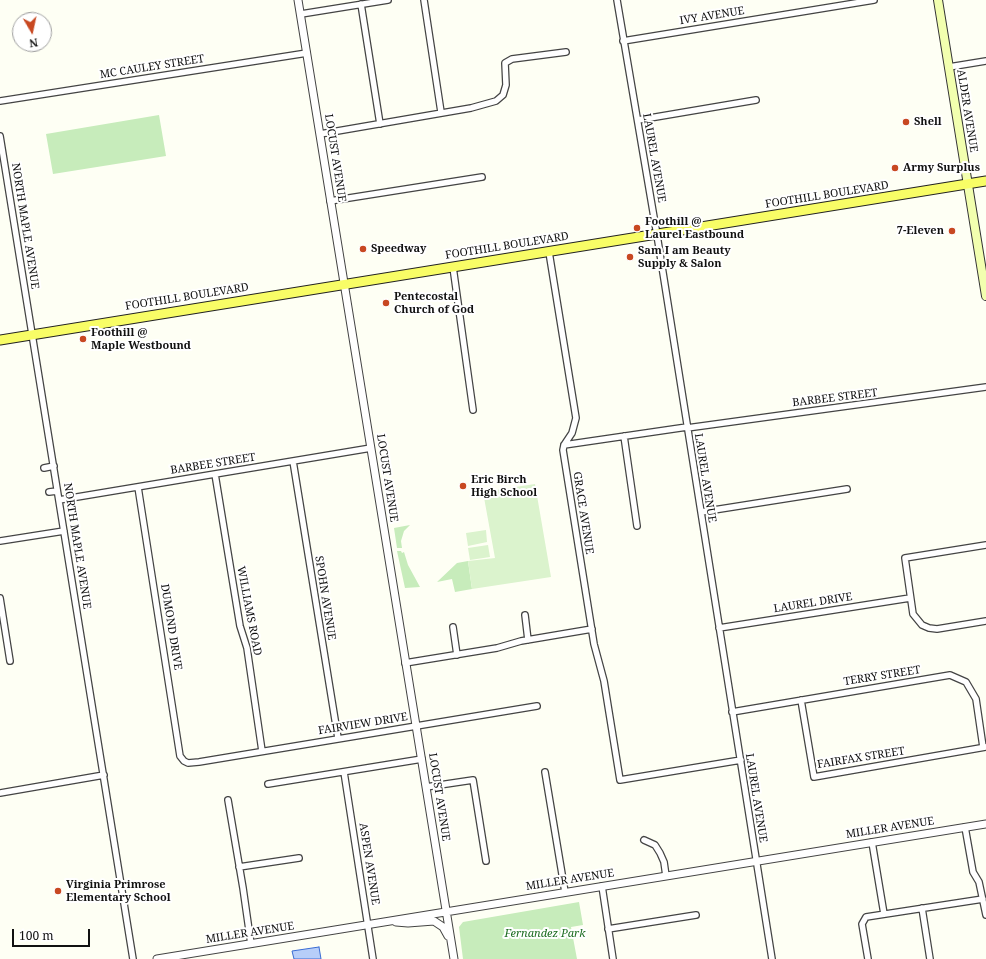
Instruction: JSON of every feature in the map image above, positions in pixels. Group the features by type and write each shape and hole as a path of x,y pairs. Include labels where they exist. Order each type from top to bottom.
{"main road":[{"name":"ALDER AVENUE","path":"938,0 986,296"},
{"name":"FOOTHILL BOULEVARD","path":"0,340 986,181"}],"street":[{"name":"LOCUST AVENUE","path":"298,0 454,959"},
{"path":"300,14 388,0"},
{"path":"424,0 441,112"},
{"name":"LAUREL AVENUE","path":"617,0 657,235 772,959"},
{"name":"IVY AVENUE","path":"624,41 874,0"},
{"path":"361,4 380,124"},
{"path":"320,134 471,108 496,101 503,95 506,85 505,63 512,59 566,52"},
{"name":"MC CAULEY STREET","path":"0,102 307,53"},
{"path":"949,67 986,61"},
{"path":"638,120 756,100"},
{"name":"NORTH MAPLE AVENUE","path":"0,136 133,959"},
{"path":"330,201 482,177"},
{"path":"549,252 576,418 572,433 564,445"},
{"path":"452,267 473,410"},
{"name":"BARBEE STREET","path":"564,445 986,387"},
{"path":"624,436 637,526"},
{"name":"GRACE AVENUE","path":"564,445 563,450 596,653 604,681 620,780 741,760"},
{"name":"BARBEE STREET","path":"59,500 371,448"},
{"name":"SPOHN AVENUE","path":"293,461 338,738"},
{"path":"44,468 54,466"},
{"name":"WILLIAMS ROAD","path":"215,474 240,626 247,648 262,751"},
{"name":"DUMOND DRIVE","path":"138,487 180,756 184,761 192,763"},
{"path":"701,512 847,489"},
{"path":"49,492 57,491"},
{"path":"0,542 64,531"},
{"path":"986,545 905,558 913,614 922,625 937,629 986,621"},
{"path":"0,598 10,661"},
{"name":"LAUREL DRIVE","path":"719,628 910,598"},
{"path":"525,615 528,640"},
{"path":"452,627 456,655"},
{"path":"406,663 497,648 528,640 592,629"},
{"name":"TERRY STREET","path":"732,712 950,676 966,682 976,699 985,747"},
{"name":"FAIRFAX STREET","path":"801,700 814,777 985,747"},
{"name":"FAIRVIEW DRIVE","path":"192,763 537,706"},
{"path":"268,784 422,760"},
{"name":"ASPEN AVENUE","path":"344,772 373,959"},
{"path":"545,772 565,892"},
{"path":"0,792 104,775"},
{"path":"426,787 473,780 486,861"},
{"path":"228,800 250,944"},
{"name":"MILLER AVENUE","path":"157,959 986,824"},
{"path":"965,827 973,872 979,882 986,916"},
{"path":"644,840 655,846 660,853 664,862 666,876"},
{"path":"872,842 884,914"},
{"path":"239,867 299,858"},
{"path":"602,886 613,959"},
{"path":"868,959 862,924 866,917 983,898"},
{"path":"922,908 930,959"},
{"path":"608,929 696,915"},
{"path":"384,922 408,923 434,920 443,927 451,941"}],"green space":[{"path":"159,115 166,156 53,174 46,134"},
{"path":"535,484 551,577 472,589 468,561 495,558 483,492"},
{"path":"410,525 404,531 401,541 402,548 397,548 394,528"},
{"path":"486,530 487,542 468,546 466,533"},
{"path":"488,545 490,557 470,560 468,548"},
{"path":"397,551 401,551 402,553 404,552 408,565 420,587 405,588"},
{"path":"468,561 472,589 455,592 452,579 437,582 457,563"},
{"name":"Fernandez Park","path":"579,902 583,925 571,927 577,959 463,959 459,927 463,922"}],"water":[{"path":"319,947 321,959 294,959 292,951"}],"place":[{"name":"Shell","path":"906,122"},
{"name":"Army Surplus","path":"895,168"},
{"name":"Foothill @ Laurel Eastbound","path":"637,228"},
{"name":"7-Eleven","path":"952,231"},
{"name":"Speedway","path":"363,249"},
{"name":"Sam I am Beauty Supply & Salon","path":"630,257"},
{"name":"Pentecostal Church of God","path":"386,303"},
{"name":"Foothill @ Maple Westbound","path":"83,339"},
{"name":"Eric Birch High School","path":"463,486"},
{"name":"Virginia Primrose Elementary School","path":"58,891"}]}
